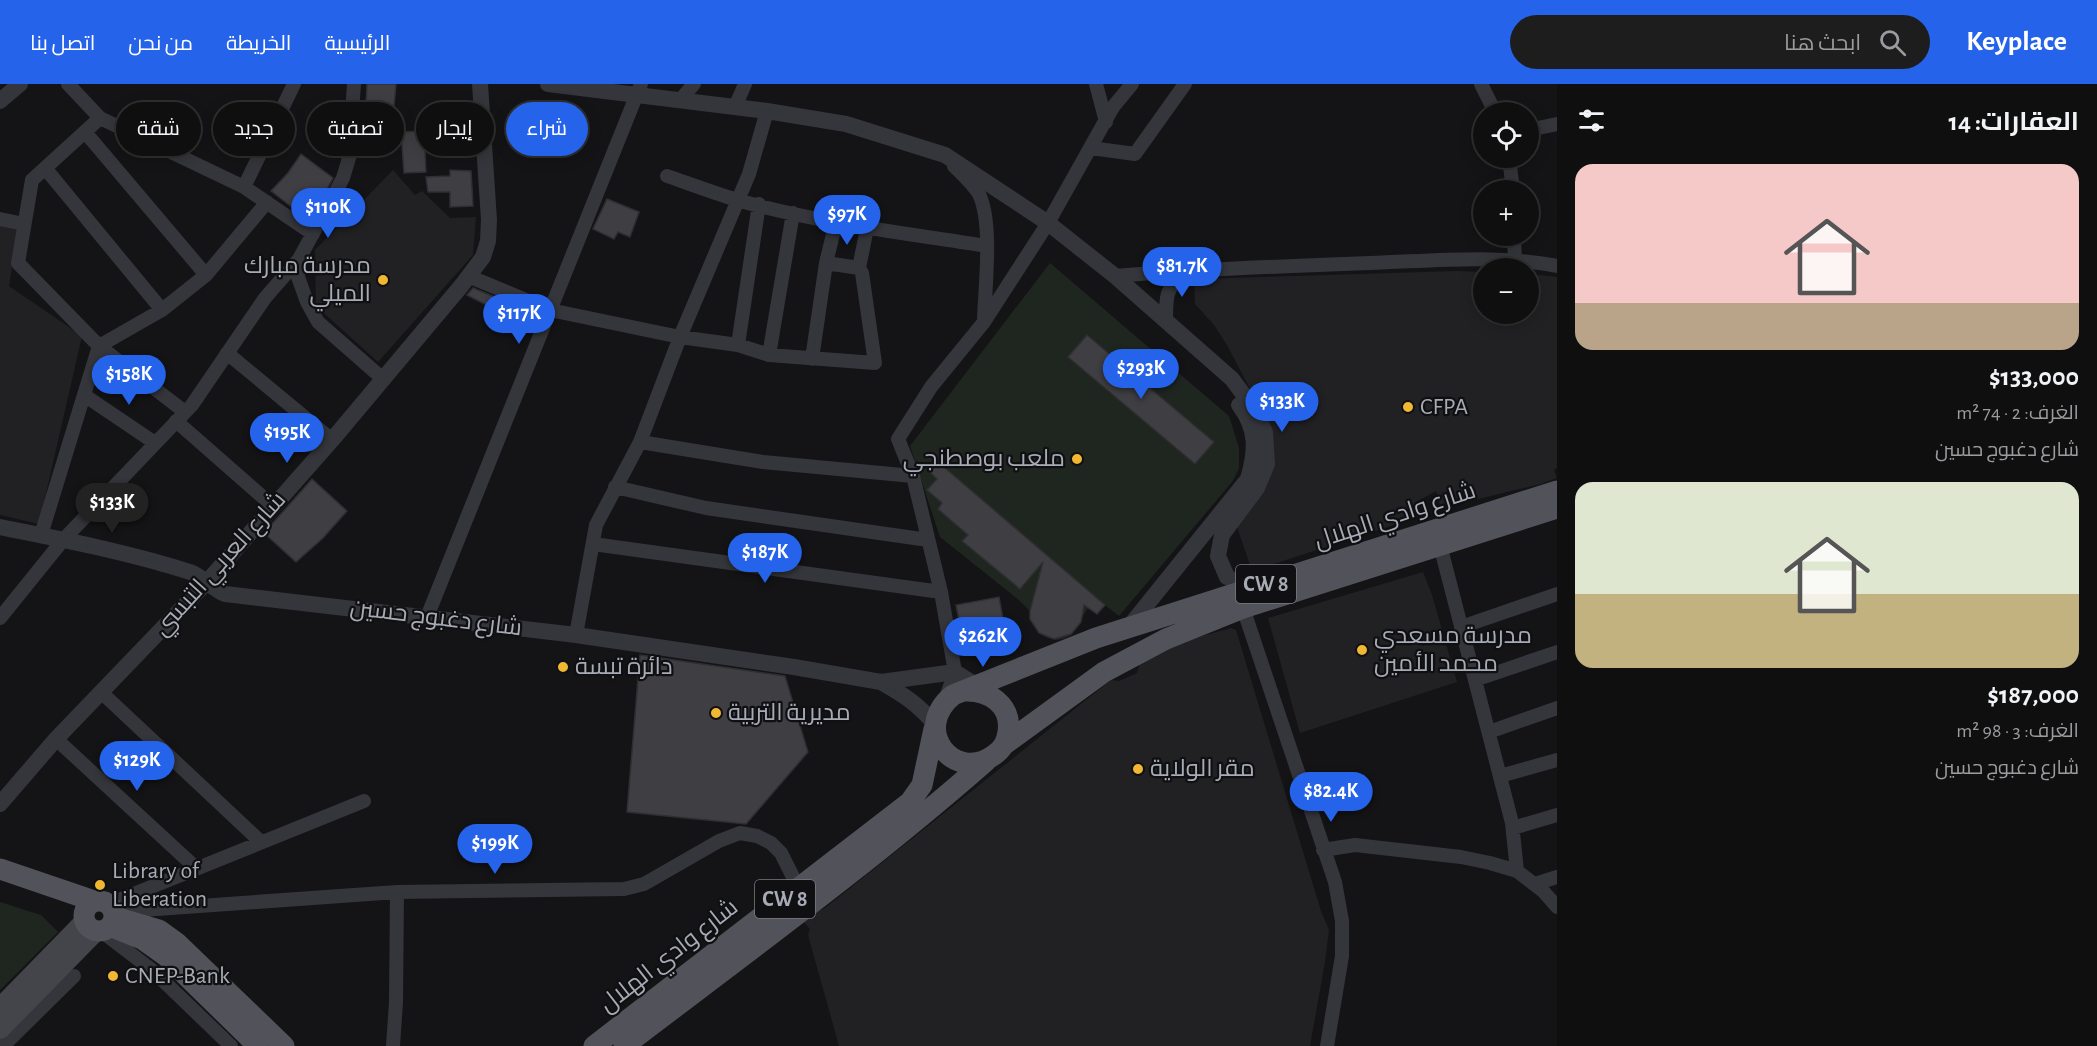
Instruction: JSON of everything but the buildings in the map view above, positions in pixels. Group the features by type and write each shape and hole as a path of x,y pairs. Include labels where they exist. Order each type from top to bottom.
{"main road":[{"name":"شارع وادي الهلال","path":"1005,744 1104,672 1246,599 1557,491"},
{"name":"شارع وادي الهلال","path":"972,685 1128,628 1246,599 1440,545 1557,508"},
{"path":"972,685 998,700 1005,710 1008,721 1005,744 997,754 986,761 974,764 951,757 942,748 936,737 935,725 937,713 944,702 972,685"},
{"name":"شارع وادي الهلال","path":"624,1046 803,897 910,802 922,785 935,725"},
{"name":"شارع وادي الهلال","path":"594,1046 928,811 986,761"},
{"path":"0,869 142,939 166,956 258,1046"},
{"path":"0,878 101,918 159,930 177,943 284,1046"},
{"path":"0,1008 101,918"},
{"path":"0,1029 101,918"}],"street":[{"path":"0,101 20,84"},
{"path":"68,84 100,118 244,187 313,234"},
{"path":"244,187 294,84"},
{"path":"0,618 63,540 180,416 265,298 299,259 343,178 349,158 354,84"},
{"name":"شارع العربي التبسي","path":"0,804 56,739 206,583 332,440 483,257 488,240 489,220 480,84"},
{"path":"548,84 638,90 680,100 846,124 945,155 1048,223 1115,276 1232,380 1252,406 1265,432 1267,464 1257,488 1222,535 1218,556 1227,577 1246,599 1323,850 1335,882 1342,921 1342,956 1327,1046"},
{"path":"680,100 694,84"},
{"path":"735,107 745,84"},
{"path":"1096,84 1106,122"},
{"path":"881,682 972,685 941,592 913,476 898,439 931,387 984,322 1048,223 1113,107 1132,84"},
{"path":"1091,148 1135,154 1185,84"},
{"path":"1480,84 1490,102"},
{"path":"427,617 638,90"},
{"path":"576,635 596,525 640,442 680,337 749,174 767,111"},
{"path":"100,118 32,180 18,263 99,346 180,416 273,506"},
{"path":"1539,128 1557,124"},
{"path":"85,132 206,275"},
{"path":"945,155 979,194 985,217 987,246 984,322"},
{"path":"45,168 162,310"},
{"path":"667,176 738,200 793,213 867,228 987,246"},
{"path":"41,535 99,346 162,310 206,275 267,202"},
{"path":"738,345 759,204"},
{"path":"769,355 793,213"},
{"path":"0,219 24,224"},
{"path":"812,359 826,263 836,222"},
{"path":"468,276 550,310 680,337 738,345 769,355 875,363 862,273 859,268 867,228"},
{"path":"299,259 298,277 307,302 318,322 383,379"},
{"path":"1115,276 1184,270 1473,261"},
{"path":"826,263 859,268"},
{"path":"1539,264 1557,266"},
{"path":"1128,628 1248,479 1255,453 1252,433 1242,410 1166,321 1166,298 1170,286 1184,270"},
{"path":"227,353 332,440"},
{"path":"84,395 155,443"},
{"path":"640,442 763,462 913,476"},
{"path":"615,487 706,508 928,540"},
{"name":"شارع دغبوج حسين","path":"0,527 63,540 193,573 215,591 225,594 576,635 881,682"},
{"path":"593,544 941,592"},
{"path":"1440,545 1513,828 1517,872"},
{"path":"1461,627 1557,594"},
{"path":"1475,680 1557,652"},
{"path":"881,682 909,698 925,711 935,725"},
{"path":"101,692 261,842"},
{"path":"1489,732 1557,708"},
{"path":"56,739 196,868"},
{"path":"1500,776 1557,760"},
{"path":"101,918 196,868 364,801"},
{"path":"1513,828 1557,815"},
{"path":"101,918 397,892 624,889 652,880 719,841 740,833 757,836 781,853 803,897"},
{"path":"1323,850 1355,844 1461,857 1517,872 1544,891 1557,906"},
{"path":"1535,884 1557,877"},
{"path":"393,1046 396,1002 397,892"},
{"path":"101,918 231,1046"},
{"path":"3,1046 74,976"}],"shaded area":[{"name":"مدرسة مبارك الميلي","path":"393,170 415,195 422,191 450,218 476,217 473,255 378,362 316,306 315,250"},
{"path":"0,226 18,230 9,286 82,336 39,524 0,515"},
{"name":"ملعب بوصطنجي","path":"1050,263 1229,416 1239,448 1239,469 1232,482 1119,616 1105,605 1097,614 1088,608 1073,633 1058,640 1039,632 1031,619 1030,611 1019,600 940,537 910,446"},
{"name":"CFPA","path":"1473,272 1473,324 1539,324 1539,275 1557,277 1557,468 1554,470 1557,478 1541,484 1441,508 1436,491 1416,502 1421,516 1252,571 1235,521 1262,488 1251,391 1227,345 1214,325 1195,304 1194,279"},
{"name":"مدرسة مسعدي محمد الأمين","path":"1423,572 1432,595 1457,682 1300,733 1268,618"},
{"name":"مقر الولاية","path":"1231,628 1236,630 1321,911 1329,930 1310,1046 839,1046 808,935 810,929 801,919 825,908 1111,680 1119,681 1137,673 1144,652"},
{"path":"0,902 41,915 58,932 0,990"}],"place":[{"name":"مدرسة مبارك الميلي","path":"383,280"},
{"name":"CFPA","path":"1408,407"},
{"name":"ملعب بوصطنجي","path":"1077,459"},
{"name":"مدرسة مسعدي محمد الأمين","path":"1362,650"},
{"name":"دائرة تبسة","path":"563,667"},
{"name":"مديرية التربية","path":"716,713"},
{"name":"مقر الولاية","path":"1138,769"},
{"name":"Library of Liberation","path":"100,885"},
{"name":"CNEP-Bank","path":"113,976"}]}
